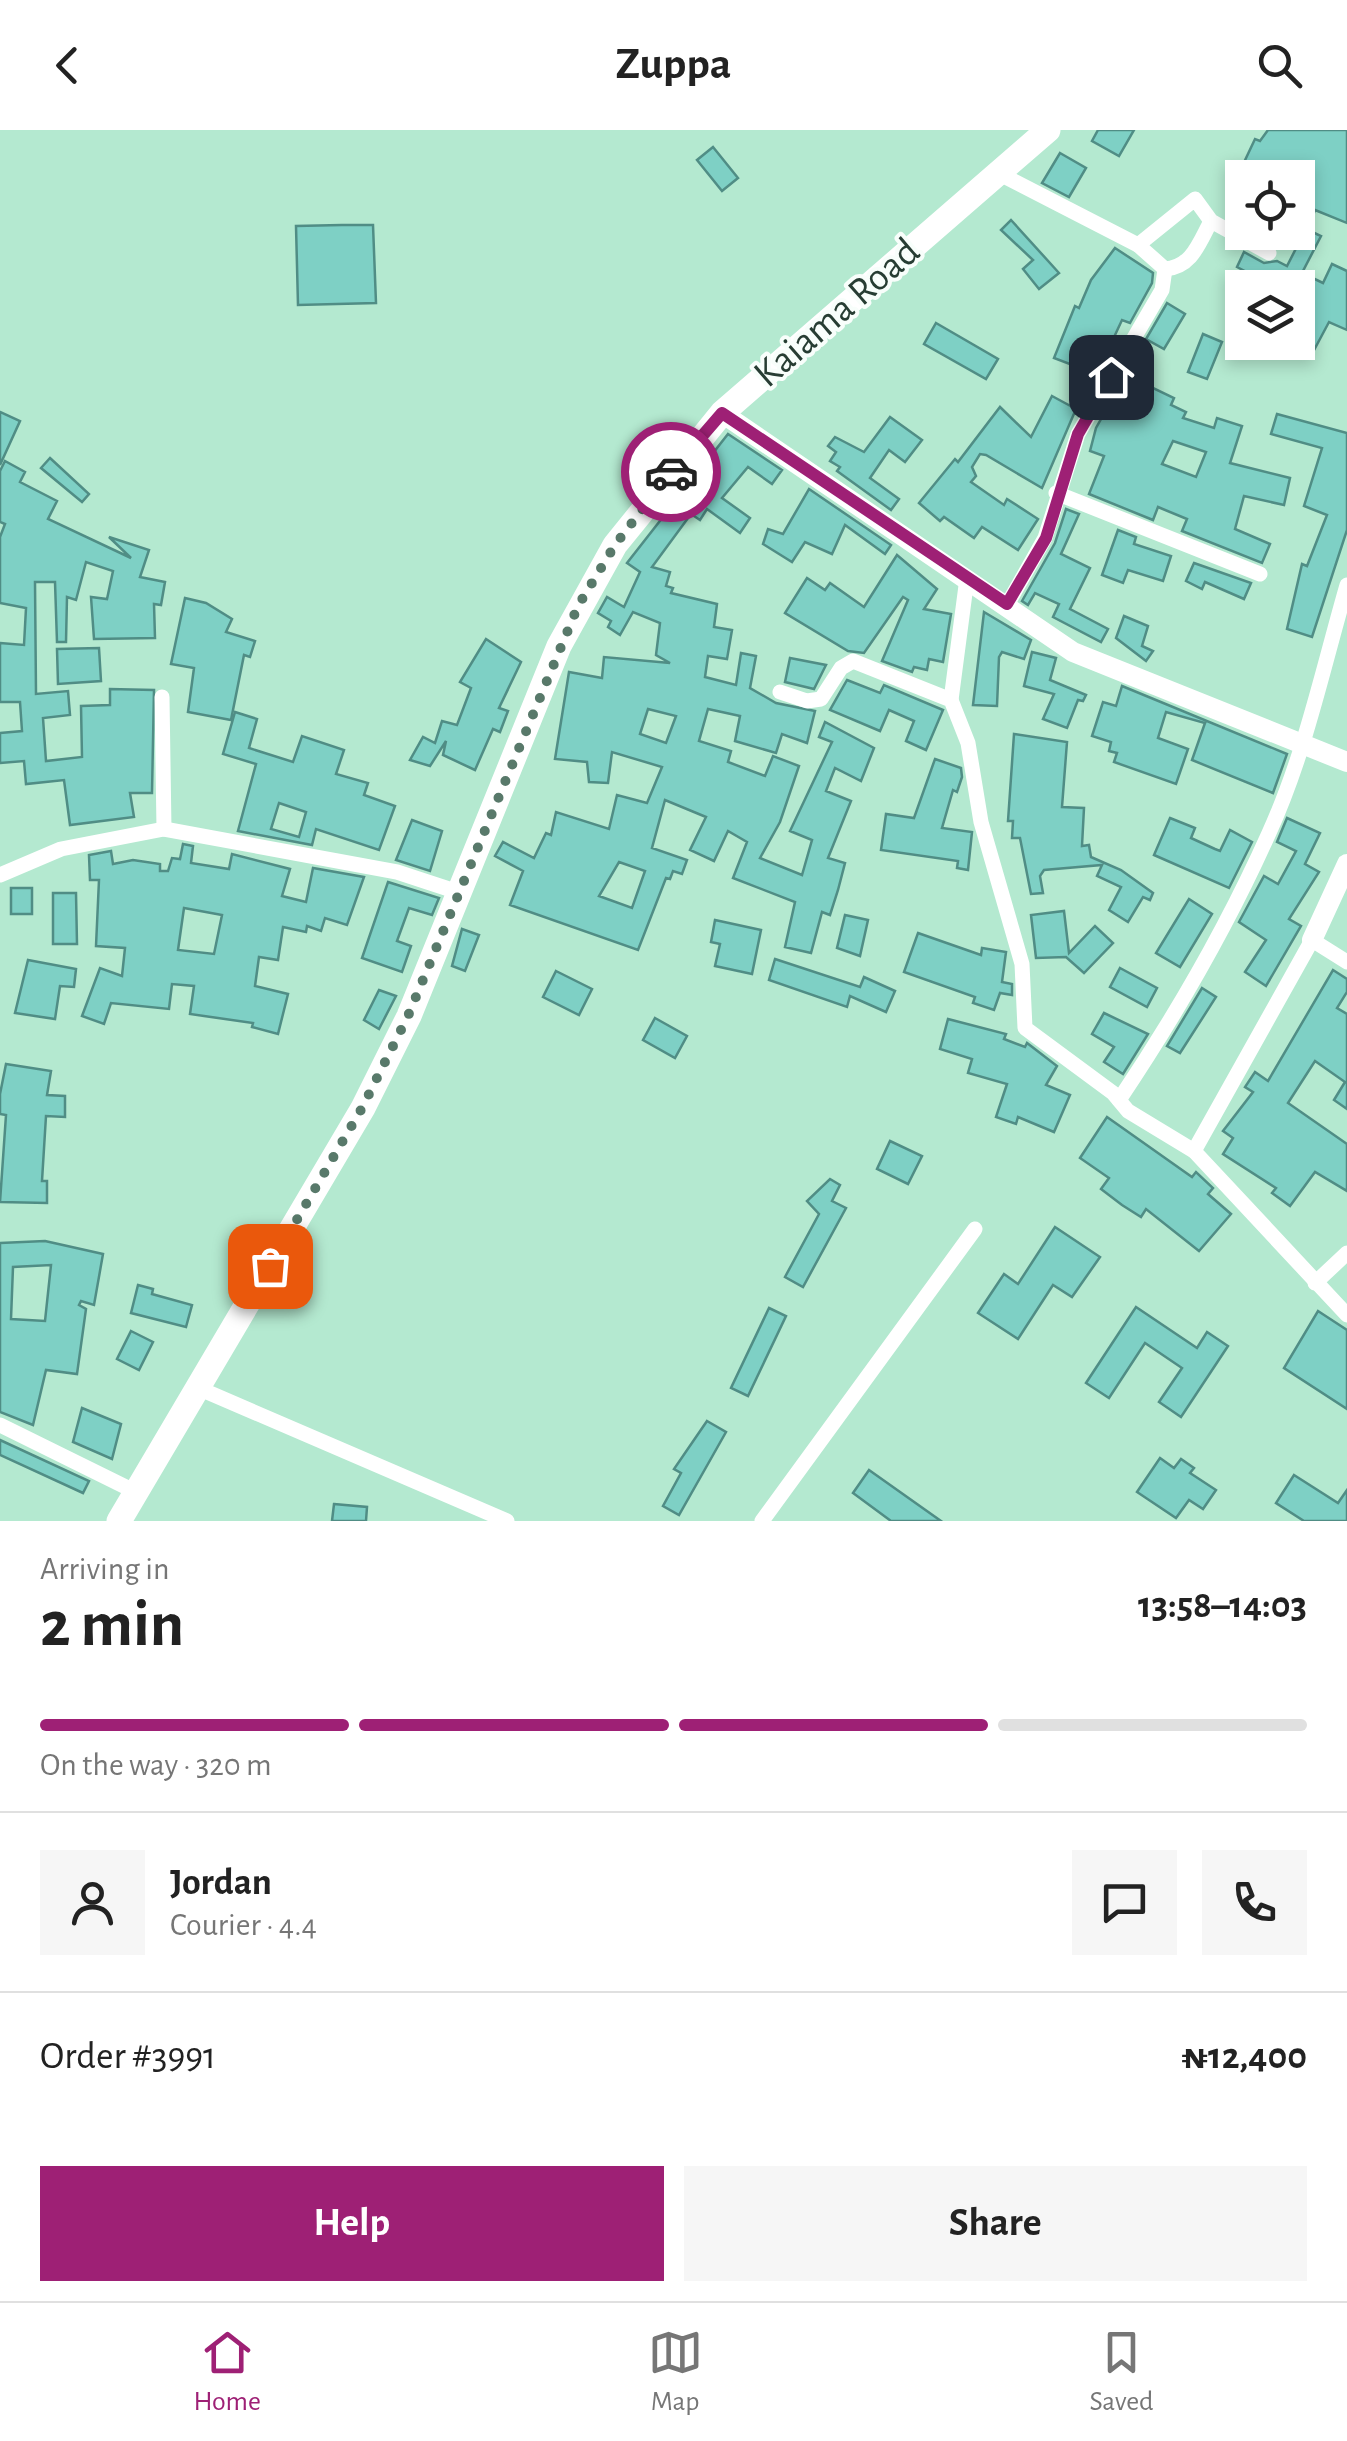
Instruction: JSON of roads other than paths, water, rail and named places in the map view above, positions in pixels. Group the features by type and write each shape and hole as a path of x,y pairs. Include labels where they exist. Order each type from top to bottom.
{"highway":[{"name":"Kaiama Road","path":"119,1521 362,1108 408,1016 461,893 578,606 634,518 722,413 1048,130"}],"street":[{"path":"998,173 1138,246 1165,269 1178,268 1190,259 1211,221"},
{"path":"1138,246 1188,200 1202,203 1211,221 1270,252"},
{"path":"1007,604 1046,538 1056,493 1078,434 1162,290 1165,269"},
{"path":"722,413 1073,652 1347,762"},
{"path":"1056,493 1260,574"},
{"path":"967,578 951,700 968,742 981,822 1022,964 1025,1028 1128,1111 1194,1151 1347,1315"},
{"path":"1118,1100 1198,979 1270,832 1304,742 1347,585"},
{"path":"780,692 807,701 821,699 842,668 854,661 951,700"},
{"path":"162,696 164,830"},
{"path":"0,874 61,849 164,830 397,872 461,893"},
{"path":"1194,1151 1312,940 1347,864"},
{"path":"1312,940 1347,962"},
{"path":"762,1521 975,1229"},
{"path":"1315,1283 1347,1254"},
{"path":"198,1388 506,1521"},
{"path":"0,1425 136,1492"}]}
